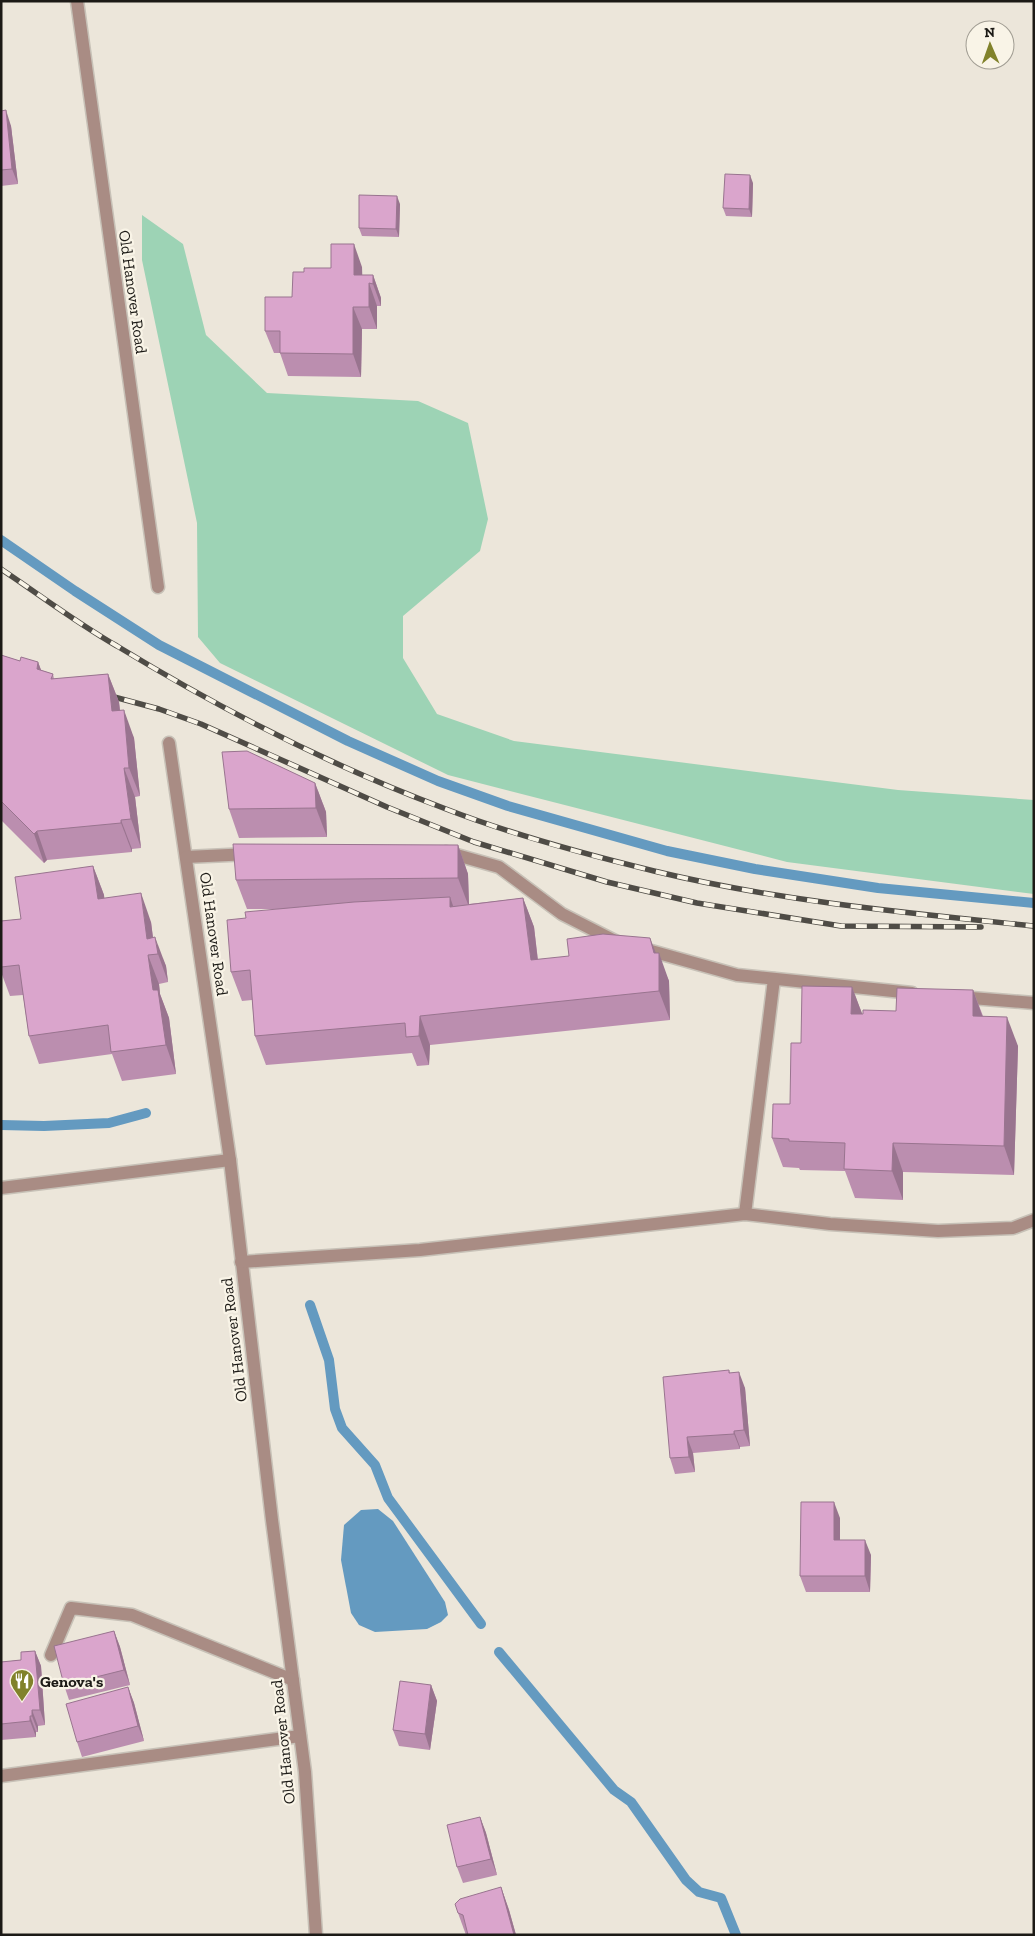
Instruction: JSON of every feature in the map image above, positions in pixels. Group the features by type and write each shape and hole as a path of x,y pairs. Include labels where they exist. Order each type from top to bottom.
{"street":[{"name":"Old Hanover Road","path":"77,1 158,587"},
{"name":"Old Hanover Road","path":"169,743 230,1160 300,1736 316,1935"},
{"path":"437,850 499,867 562,914 631,946 737,975 925,994"},
{"path":"186,857 264,854"},
{"path":"745,1214 774,979"},
{"path":"945,996 1034,1003"},
{"path":"1,1188 230,1160"},
{"path":"241,1262 420,1250 745,1214 830,1224 938,1230 1013,1228 1034,1220"},
{"path":"51,1655 71,1608 132,1615 293,1680"},
{"path":"1,1776 300,1736"}],"green space":[{"path":"142,215 183,244 206,335 267,393 418,401 468,423 488,519 480,551 403,616 403,658 437,714 514,741 898,790 1034,800 1034,894 787,862 448,775 220,663 198,637 197,523 142,260"}],"water":[{"path":"378,1509 393,1521 445,1602 448,1615 441,1622 427,1629 375,1632 359,1625 351,1613 341,1560 344,1525 361,1510"}],"building":[{"path":"6,110 12,169 1,170 1,111"},
{"path":"725,174 750,175 749,209 723,208"},
{"path":"359,195 397,196 396,229 359,228"},
{"path":"331,244 354,244 354,275 373,275 373,284 369,283 369,307 353,307 353,354 280,353 280,331 265,331 265,297 292,297 293,272 304,272 304,268 331,268"},
{"path":"1,655 20,661 21,657 38,662 37,669 53,674 51,679 108,674 112,711 124,710 129,768 124,768 131,819 121,820 121,823 37,831 34,834 1,801"},
{"path":"247,751 315,783 316,808 229,809 222,752"},
{"path":"233,844 458,845 458,878 236,880"},
{"path":"93,866 98,899 141,893 147,939 155,937 158,954 148,955 153,990 158,990 166,1045 111,1052 108,1025 29,1036 19,965 1,967 1,921 21,919 15,877"},
{"path":"450,897 450,907 523,898 531,960 569,956 567,939 603,934 650,938 654,953 659,953 659,991 420,1016 419,1036 406,1037 405,1023 255,1036 250,970 231,972 227,920 246,918 245,912 354,902"},
{"path":"802,986 852,987 851,1014 863,1014 863,1010 896,1011 897,988 973,990 973,1016 1007,1017 1004,1146 893,1143 892,1171 844,1169 845,1143 789,1141 789,1139 772,1138 773,1104 790,1104 791,1043 801,1043"},
{"path":"729,1370 729,1373 739,1372 744,1430 734,1431 734,1434 687,1437 689,1457 670,1458 663,1377"},
{"path":"801,1502 834,1502 834,1540 865,1540 865,1576 800,1576"},
{"path":"114,1631 124,1670 64,1685 54,1646"},
{"name":"Genova's","path":"35,1651 40,1710 32,1710 30,1721 1,1724 1,1662 21,1660 21,1652"},
{"path":"400,1681 431,1685 425,1734 393,1730"},
{"path":"128,1687 138,1726 77,1742 66,1704"},
{"path":"480,1817 491,1859 457,1867 447,1825"},
{"path":"501,1887 514,1935 468,1935 463,1915 458,1913 455,1904 460,1899"}],"waterway":[{"path":"1,540 75,591 159,645 348,741 438,781 508,806 667,851 755,869 878,888 1034,903"},
{"path":"1,1125 44,1126 109,1123 146,1113"},
{"path":"310,1305 329,1360 335,1409 342,1428 375,1465 388,1498 481,1624"},
{"path":"499,1652 614,1790 631,1802 686,1880 699,1892 721,1898 736,1935"}],"railway":[{"path":"1,569 102,637 157,670 278,735 403,792 523,836 654,871 748,890 843,905 1034,926"},
{"path":"103,694 159,709 201,724 387,807 474,842 607,882 697,903 841,926 981,927"}],"place":[{"name":"Genova's","path":"22,1702"}]}
